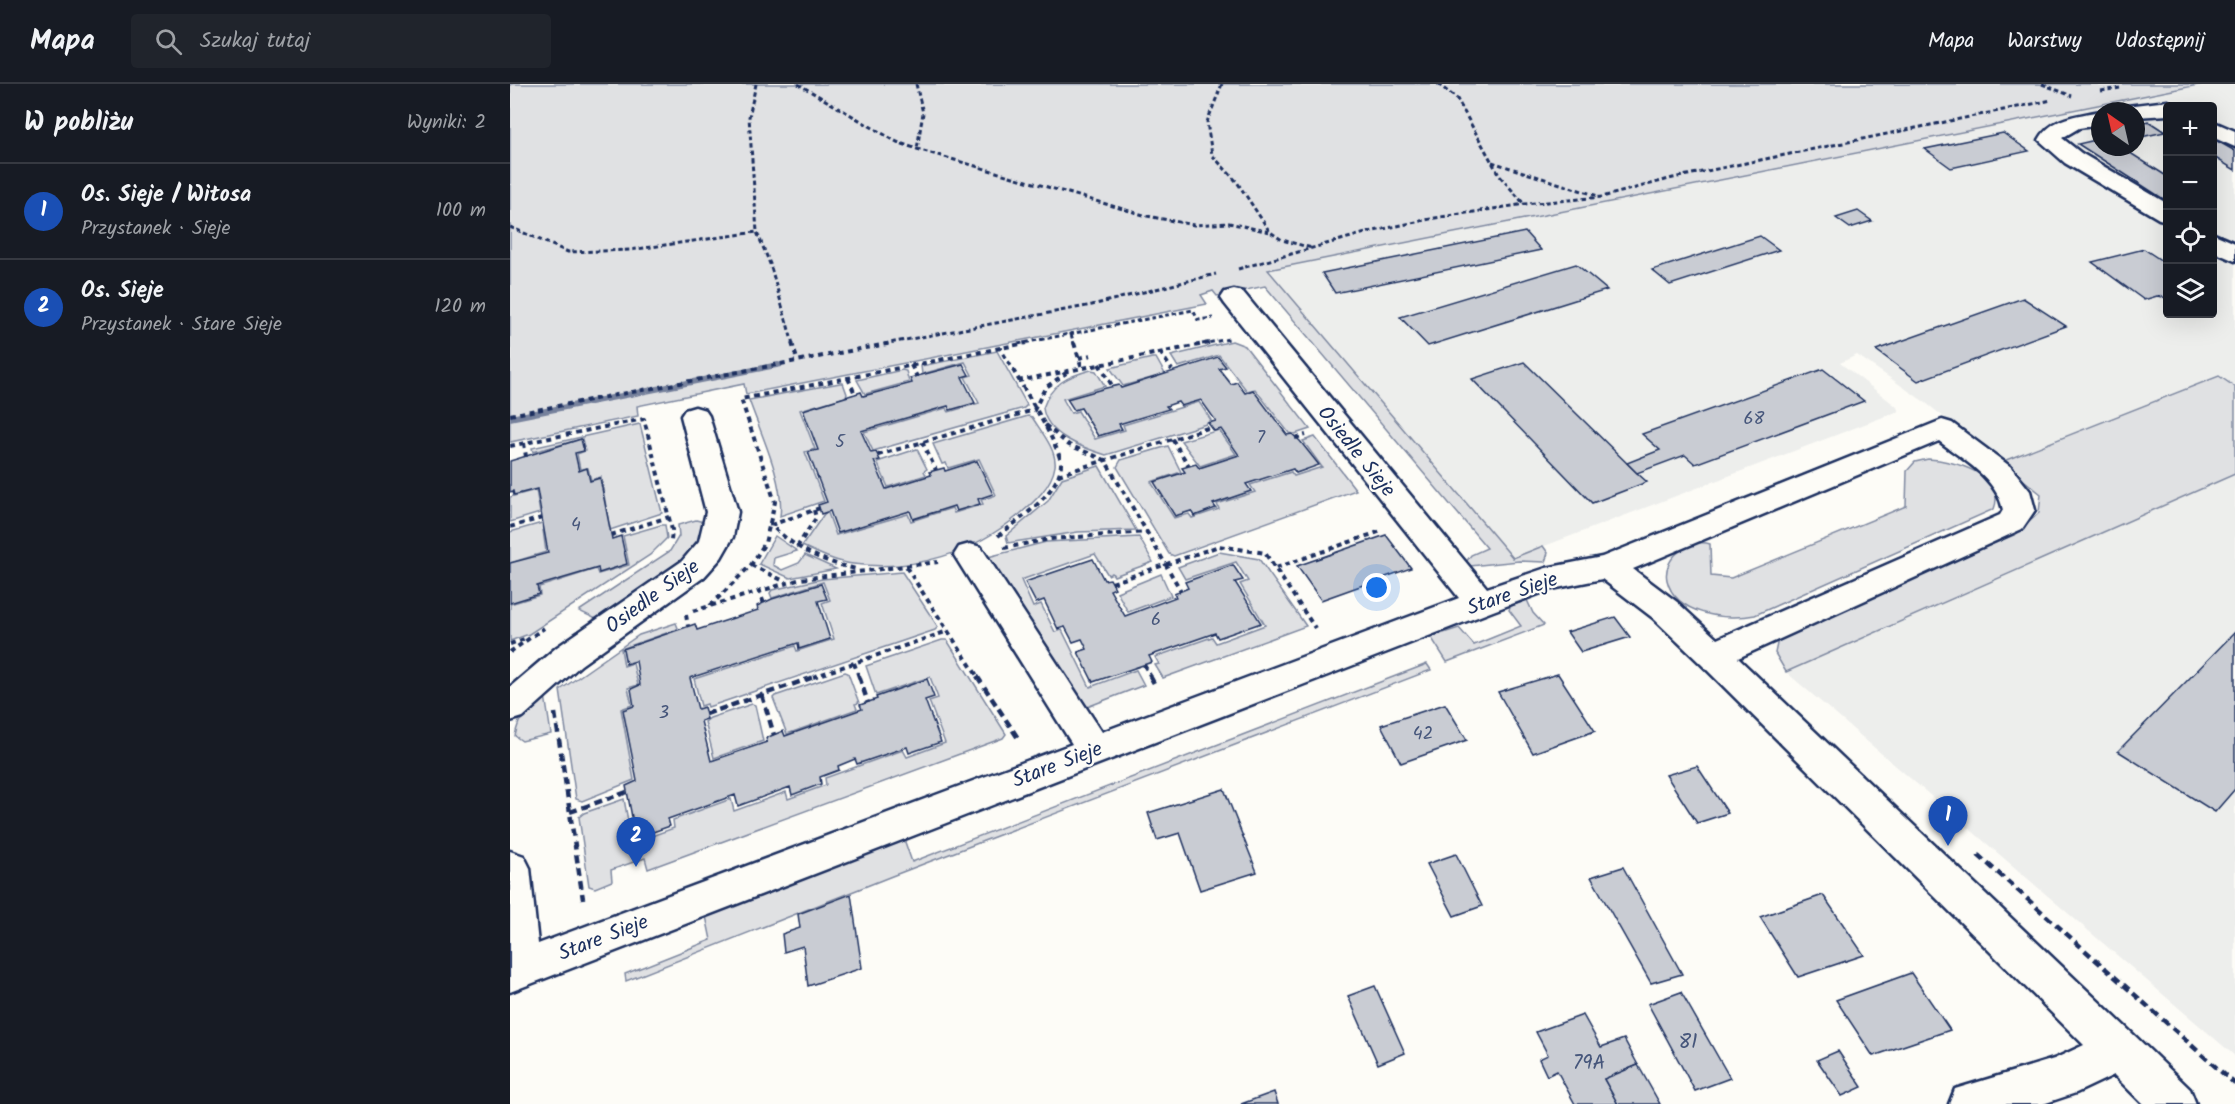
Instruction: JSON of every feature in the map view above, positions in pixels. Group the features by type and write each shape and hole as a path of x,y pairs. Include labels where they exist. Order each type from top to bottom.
{"street":[{"path":"2145,110 2163,108"},
{"path":"2091,120 2060,128 2052,134 2050,140 2073,158 2163,211"},
{"path":"2217,131 2235,140"},
{"path":"2217,243 2235,253"},
{"name":"Osiedle Sieje","path":"1225,290 1481,603"},
{"name":"Osiedle Sieje","path":"510,707 540,678 693,569 710,552 722,525 722,512 695,416"},
{"name":"Stare Sieje","path":"515,971 1481,603 1546,579 1608,567 1942,429 2000,474 2015,491 2019,510 2011,522 1713,656"},
{"path":"970,555 1076,718 1094,750"},
{"path":"1608,567 1665,610 2174,1104"},
{"path":"510,868 515,971"},
{"path":"1971,1104 2060,1078 2120,1050"}],"path":[{"path":"756,84 749,117 757,232 770,264 797,359"},
{"path":"798,84 897,142 917,149 1147,216 1194,225 1229,224 1270,232 1282,240 1313,249"},
{"path":"915,84 922,113 917,149"},
{"path":"1222,84 1207,122 1212,155 1238,182 1270,232"},
{"path":"1438,84 1457,99 1499,175 1525,204"},
{"path":"2042,84 2072,96"},
{"path":"2093,93 2125,88"},
{"path":"510,415 1092,305 1225,290 1313,249 1369,232 1436,218 1525,204 1602,197 1673,178 2082,94"},
{"path":"1492,162 1602,197"},
{"path":"510,227 568,252 630,250 757,232"},
{"path":"710,606 751,565 765,543 775,502 741,399 1193,310 1198,320 1225,290"},
{"path":"1071,334 1083,368"},
{"path":"1018,381 1231,339"},
{"path":"970,555 1038,505 1058,475 1061,462 1044,424 1000,348"},
{"path":"1160,352 1172,370"},
{"path":"1079,358 1090,356"},
{"path":"1099,364 1113,387"},
{"path":"911,365 917,377"},
{"path":"878,455 1034,410 1045,388 1069,371"},
{"path":"848,378 855,394"},
{"path":"510,446 644,419 673,537 669,544"},
{"path":"1044,424 1069,445 1105,460 1181,591"},
{"path":"1058,475 1211,427"},
{"path":"1172,439 1189,466"},
{"path":"922,442 936,470"},
{"path":"524,443 526,457"},
{"path":"771,525 820,508"},
{"path":"796,547 816,518 814,510"},
{"path":"510,527 542,518"},
{"path":"611,535 669,518"},
{"path":"771,525 796,547 823,560 860,570"},
{"path":"1276,568 1383,530"},
{"path":"676,617 786,582 860,570 906,567 1050,539 1147,532"},
{"path":"1112,583 1219,546 1265,553 1316,628"},
{"path":"751,565 786,582"},
{"path":"906,567 1018,738"},
{"path":"759,589 764,604"},
{"path":"510,652 553,623"},
{"path":"706,714 948,631"},
{"path":"510,644 533,636"},
{"path":"854,663 868,702"},
{"path":"1144,665 1156,687"},
{"path":"762,695 774,735"},
{"path":"555,712 583,899"},
{"path":"570,812 627,792"},
{"path":"1972,850 2235,1084"}],"shaded area":[{"path":"510,84 2203,84 2113,102 2091,102 2091,106 1268,270 1513,558 1543,546 1548,553 1545,562 1519,561 1470,566 1466,562 1471,555 1487,548 1265,286 1217,296 1213,291 1201,295 1207,304 746,394 744,384 637,406 638,416 510,442"},
{"path":"2205,84 2235,84 2235,387 2219,376 2001,462 1926,403 1857,355 1840,363 1896,406 1899,411 1513,558 1267,270 2091,107 2091,156 2145,156 2145,102 2114,102"},
{"path":"1232,341 1245,346 1310,429 1295,434 1289,433 1255,389 1247,391 1219,355 1178,367 1171,356"},
{"path":"997,351 1027,405 1024,408 873,451 864,432 946,408 949,412 979,403 965,377 972,375 965,362 922,374 921,366"},
{"path":"1156,358 1165,374 1123,386 1110,368"},
{"path":"1091,370 1096,371 1105,386 1063,399 1071,413 1078,411 1095,439 1125,430 1123,425 1199,402 1211,420 1206,424 1106,455 1077,444 1051,426 1043,408 1046,400 1061,382"},
{"path":"906,371 909,382 865,394 857,380"},
{"path":"2219,376 2235,387 2235,474 1786,672 1775,653 1778,639 1795,629 2016,534 2039,513 2041,494 2001,462"},
{"path":"843,383 847,394 845,397 800,410 815,449 805,452 824,501 780,516 781,503 775,473 749,400"},
{"path":"1028,416 1032,417 1051,447 1055,460 1053,473 1042,493 1031,504 1002,528 983,539 942,557 899,565 876,566 846,563 802,546 824,514 828,513 836,535 908,514 911,521 952,508 954,513 983,504 981,500 996,495 979,459 948,468 946,463 942,464 933,444"},
{"path":"640,424 662,513 610,530 601,477 591,480 588,468 580,469 577,454 585,451 582,439 533,452 532,448"},
{"path":"1219,430 1236,454 1200,466 1181,441"},
{"path":"1315,437 1356,490 1174,556 1169,554 1117,467 1121,460 1168,446 1181,472 1151,482 1174,518 1189,514 1192,518 1219,509 1217,504 1255,492 1250,485 1291,472 1294,476 1322,467 1303,441"},
{"path":"917,449 927,469 924,471 926,475 888,487 877,462"},
{"path":"1928,459 1963,466 1985,479 1993,487 1996,497 1994,509 1755,615 1731,617 1704,613 1680,601 1672,592 1667,580 1669,564 1673,557 1687,547 1702,543 1710,544 1711,576 1731,578 1906,506 1907,471 1915,462"},
{"path":"1099,466 1136,530 1078,532 1008,543 1006,536 1048,501 1062,478"},
{"path":"2235,474 2235,1056 1786,672"},
{"path":"536,490 540,513 510,522 510,497"},
{"path":"696,520 704,522 702,538 684,561 598,620 579,611 670,551 679,536 678,525"},
{"path":"542,523 546,552 510,563 510,532"},
{"path":"665,525 667,538 650,555 529,634 510,641 510,604 540,595 539,587 596,569 598,574 629,565 623,536"},
{"path":"775,536 797,551 774,558 773,565 782,570 799,563 805,555 836,569 790,578 759,564"},
{"path":"1139,537 1153,562 1114,576 1112,573 1108,575 1095,554 1021,580 1033,607 1041,604 1055,632 1062,630 1090,687 1136,670 1144,685 1087,707 984,558 1046,542"},
{"path":"1219,552 1259,559 1306,626 1163,678 1155,665 1159,664 1155,657 1212,637 1216,643 1265,625 1240,584 1248,581 1236,562 1185,579 1178,567"},
{"path":"902,572 938,627 935,630 708,707 707,704 701,706 694,679 795,646 797,651 834,639 822,603 830,600 823,582 772,598 770,593 772,590 822,579"},
{"path":"1161,574 1171,596 1128,612 1117,592"},
{"path":"1527,600 1533,613 1544,625 1447,662 1431,637 1459,628 1474,645 1521,626 1509,610 1511,606"},
{"path":"676,623 678,628 675,630 621,649 624,666 633,663 638,685 628,688 632,705 621,709 634,780 582,801 576,799 560,690 639,635"},
{"path":"947,640 1006,734 1003,738 648,869 645,858 611,870 612,881 595,888 589,886 579,817 584,813 624,799 632,843 674,828 673,820 731,799 734,811 786,792 788,799 826,785 825,778 903,750 907,757 945,743 929,701 938,698 930,677 876,695 866,666"},
{"path":"1427,664 1431,670 892,876 626,981 625,974 711,940 706,916 899,839 905,842 912,862"},
{"path":"845,672 848,673 859,703 855,704 857,709 787,734 773,698"},
{"path":"544,689 551,734 522,741 515,736 519,722 529,705"},
{"path":"755,705 763,741 714,758 705,722 710,718"}],"building":[{"path":"2148,121 2163,132 2145,136 2145,122"},
{"path":"2003,133 2029,151 1951,168 1925,149"},
{"path":"2091,141 2091,152 2078,144"},
{"path":"2217,141 2235,151 2235,170 2217,159"},
{"path":"2097,156 2135,156 2163,174 2163,199"},
{"path":"1858,211 1872,221 1850,228 1836,218"},
{"path":"1525,232 1541,250 1335,293 1322,273"},
{"path":"1760,236 1779,250 1670,285 1652,270"},
{"path":"2144,249 2163,262 2163,297 2157,296 2144,300 2092,262"},
{"path":"1576,264 1607,290 1428,346 1400,317"},
{"path":"2023,298 2066,326 1918,381 1876,350"},
{"path":"1218,357 1226,367 1219,369 1231,384 1237,382 1245,393 1253,390 1287,435 1292,434 1300,441 1319,465 1296,473 1293,469 1246,484 1251,491 1213,504 1216,508 1194,516 1191,511 1175,516 1154,482 1185,472 1182,468 1196,464 1199,468 1239,455 1221,429 1214,431 1208,423 1216,421 1201,400 1181,406 1178,402 1166,406 1169,409 1119,424 1122,429 1098,436 1081,408 1074,410 1067,399 1119,385 1121,388"},
{"path":"1524,362 1647,482 1592,503 1472,379"},
{"path":"963,364 969,375 962,377 975,403 950,410 948,406 861,431 871,453 876,452 880,460 874,461 886,489 931,475 929,472 944,468 945,471 977,461 993,494 978,499 980,504 956,511 954,506 913,519 910,511 838,533 830,511 821,514 818,505 827,502 808,452 818,450 803,410 861,392 863,396 912,383 910,378"},
{"path":"1823,369 1864,401 1695,464 1685,455 1637,473 1627,463 1660,450 1642,434"},
{"path":"581,439 584,451 575,453 579,471 587,468 590,481 600,478 612,539 621,536 627,564 599,573 598,568 537,586 539,594 510,603 510,563 548,553 537,489 514,495 513,491 510,492 510,461"},
{"path":"1386,535 1411,568 1321,600 1297,566"},
{"path":"1093,559 1104,580 1110,579 1115,588 1110,590 1125,616 1176,597 1174,594 1188,588 1185,582 1233,565 1243,580 1235,582 1261,623 1218,638 1215,633 1149,656 1152,662 1093,682 1078,652 1087,649 1082,639 1073,642 1065,627 1058,629 1044,600 1036,603 1025,582"},
{"path":"821,584 827,599 818,601 830,639 799,649 798,643 690,678 698,709 704,707 707,719 701,721 711,761 767,742 766,738 783,731 785,736 862,709 860,705 877,699 876,697 927,679 934,697 925,700 941,742 909,753 907,747 857,764 855,759 838,766 839,770 820,777 821,784 792,795 790,787 738,806 735,795 668,819 670,826 636,838 626,786 637,781 623,710 634,706 631,689 640,685 636,661 626,664 623,649 695,624 697,630 758,610 757,606 772,599"},
{"path":"1615,617 1630,637 1581,652 1567,632"},
{"path":"2235,632 2235,789 2215,812 2118,751"},
{"path":"1558,674 1595,731 1533,753 1498,692"},
{"path":"1445,704 1467,740 1401,763 1381,725"},
{"path":"1697,766 1728,813 1697,823 1666,775"},
{"path":"1224,789 1257,872 1200,890 1180,833 1157,840 1148,813"},
{"path":"1456,854 1482,906 1454,916 1427,864"},
{"path":"1623,867 1682,974 1651,983 1591,877"},
{"path":"851,894 862,968 808,986 803,946 784,952 782,934 800,928 798,914"},
{"path":"1823,895 1864,955 1798,977 1760,917"},
{"path":"1911,973 1950,1030 1873,1056 1836,1000"},
{"path":"1375,986 1405,1053 1378,1064 1348,996"},
{"path":"1681,992 1730,1078 1695,1091 1648,1004"},
{"path":"1583,1015 1601,1047 1624,1039 1638,1065 1604,1079 1618,1104 1575,1104 1557,1071 1547,1076 1539,1059 1548,1055 1536,1032"},
{"path":"1838,1051 1862,1087 1842,1096 1817,1060"},
{"path":"1638,1065 1660,1104 1618,1104 1604,1079"},
{"path":"1274,1092 1278,1104 1241,1104"}],"waterway":[{"path":"510,418 778,365"}],"place":[{"name":"Os. Sieje / Witosa","path":"1948,846"},
{"name":"Os. Sieje","path":"636,867"}]}
